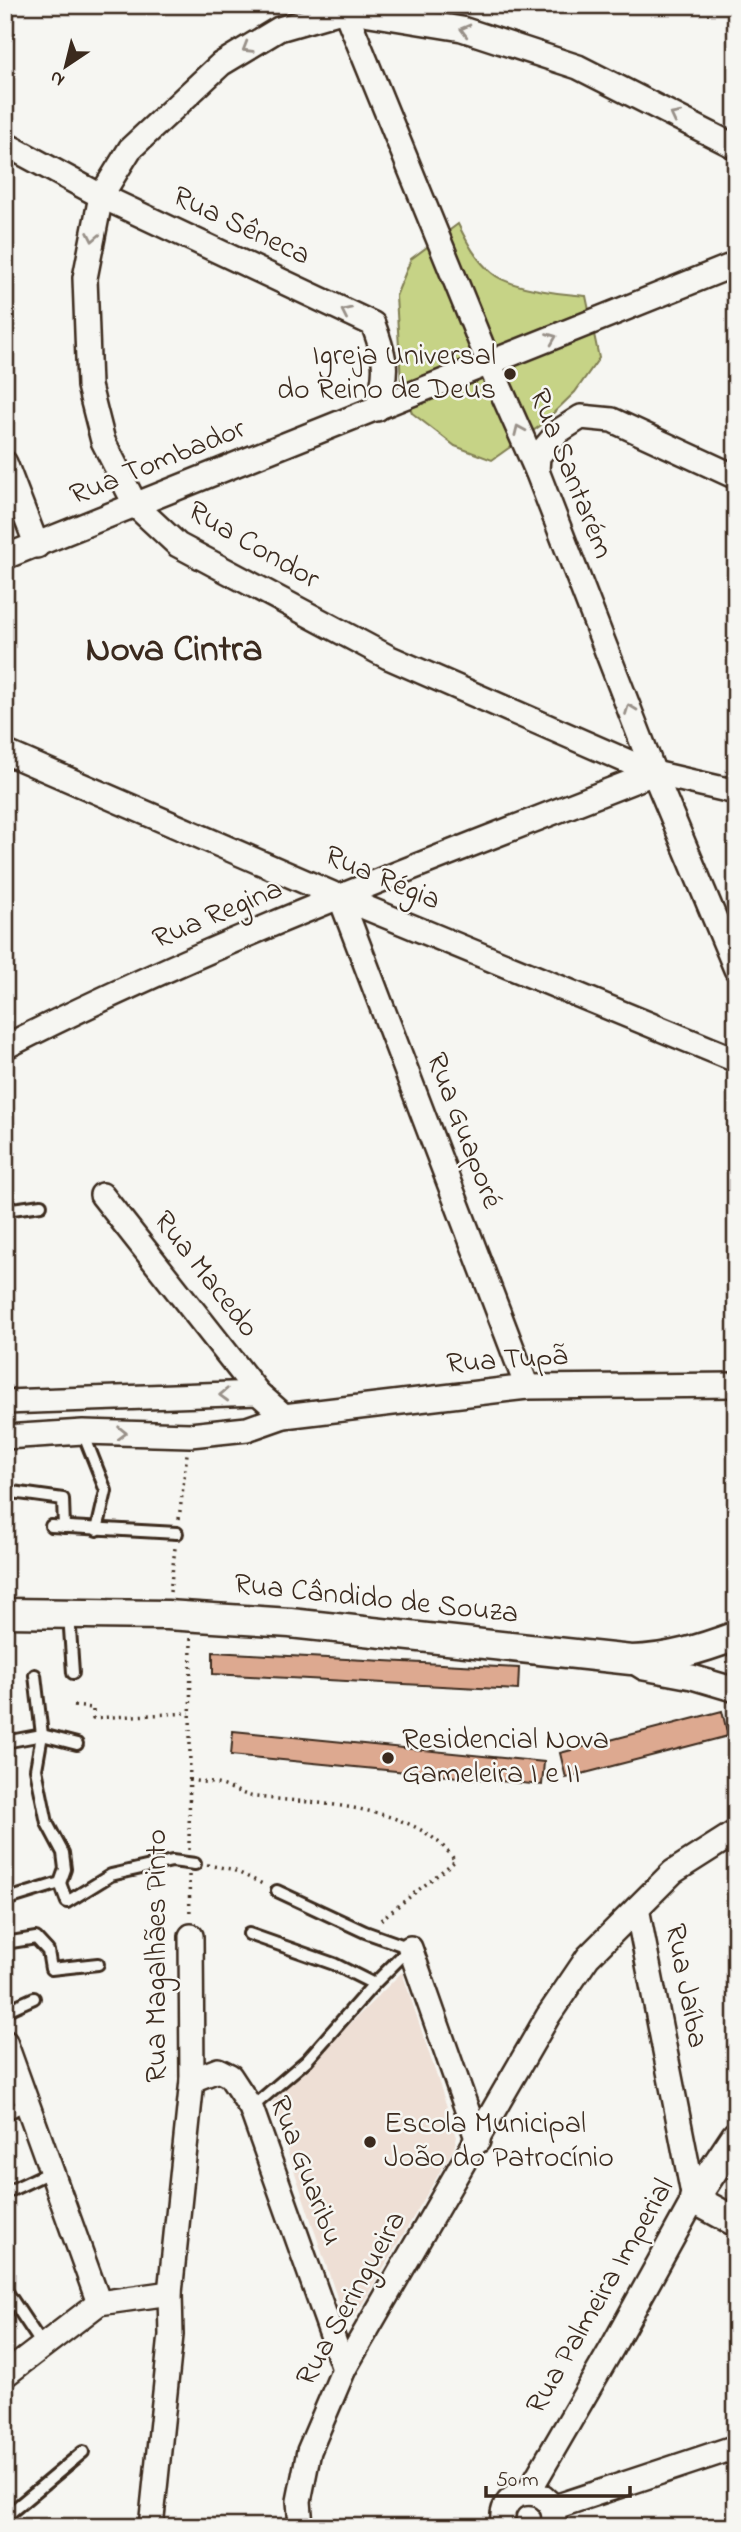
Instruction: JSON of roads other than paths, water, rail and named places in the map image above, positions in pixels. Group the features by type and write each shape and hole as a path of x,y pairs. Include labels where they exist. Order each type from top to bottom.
{"street":[{"name":"Rua Condor","path":"736,147 578,67 462,29 344,8 279,29 221,64 130,149 101,196 85,278 89,386 103,441 136,506 178,545 388,657 654,773 736,792"},
{"name":"Rua Santarém","path":"344,8 489,363 537,471 654,773 736,969"},
{"name":"Rua Sêneca","path":"5,144 101,196 373,324 384,354 386,380 377,409"},
{"name":"Rua Tombador","path":"5,557 736,264"},
{"path":"537,471 538,456 559,430 581,416 612,420 736,477"},
{"path":"5,463 37,546"},
{"name":"Rua Régia","path":"5,752 340,897 736,1060"},
{"name":"Rua Regina","path":"5,1047 86,1006 340,897 654,773"},
{"name":"Rua Guaporé","path":"340,897 527,1387"},
{"name":"Rua Macedo","path":"102,1195 258,1394"},
{"name":"Rua Tupã","path":"5,1437 83,1432 190,1435 247,1429 284,1416 527,1387 736,1385"},
{"path":"5,1402 258,1394 284,1416"},
{"name":"Rua Cândido de Souza","path":"5,1613 290,1622 631,1660 653,1660 690,1653 736,1636"},
{"path":"631,1660 644,1668 692,1677 736,1690"},
{"name":"Rua Seringueira","path":"301,2527 299,2501 309,2451 344,2369 548,2016 587,1957 673,1872 736,1832"},
{"name":"Rua Jaíba","path":"637,1908 694,2199"},
{"name":"Rua Magalhães Pinto","path":"152,2527 171,2335 170,2294 192,2080 191,1936"},
{"path":"410,1948 478,2141"},
{"path":"5,2042 100,2303"},
{"name":"Rua Guaribu","path":"192,2080 218,2070 230,2076 251,2109 344,2369"},
{"name":"Rua Palmeira Imperial","path":"528,2493 694,2199 736,2136"},
{"path":"694,2199 736,2222"},
{"path":"5,2375 100,2303 170,2294"},
{"path":"504,2527 503,2514 506,2506 519,2494 528,2493 542,2497 553,2518 736,2447"}],"lane":[{"path":"5,1210 41,1205"},
{"path":"83,1432 106,1491 97,1530"},
{"path":"5,1491 63,1499 64,1527"},
{"path":"51,1526 177,1533"},
{"path":"69,1614 73,1673"},
{"path":"36,1675 41,1735 36,1769 47,1823 63,1853 65,1869 60,1883 68,1902 111,1875 172,1861 192,1863"},
{"path":"5,1742 41,1735 77,1744"},
{"path":"5,1900 60,1883"},
{"path":"251,2109 307,2060 374,1984 410,1948 365,1932 277,1891"},
{"path":"249,1934 334,1964 374,1984"},
{"path":"5,1943 36,1938 48,1951 51,1969 98,1964"},
{"path":"5,2011 34,1998"},
{"path":"5,2115 27,2104"},
{"path":"5,2193 52,2171"},
{"path":"5,2289 43,2346"},
{"path":"5,2517 83,2452"}],"place":[{"name":"Igreja Universal do Reino de Deus","path":"510,374"},
{"name":"Residencial Nova Gameleira I e II","path":"388,1758"},
{"name":"Escola Municipal João do Patrocínio","path":"370,2142"}],"district":[{"name":"Nova Cintra","path":"174,651"}]}
